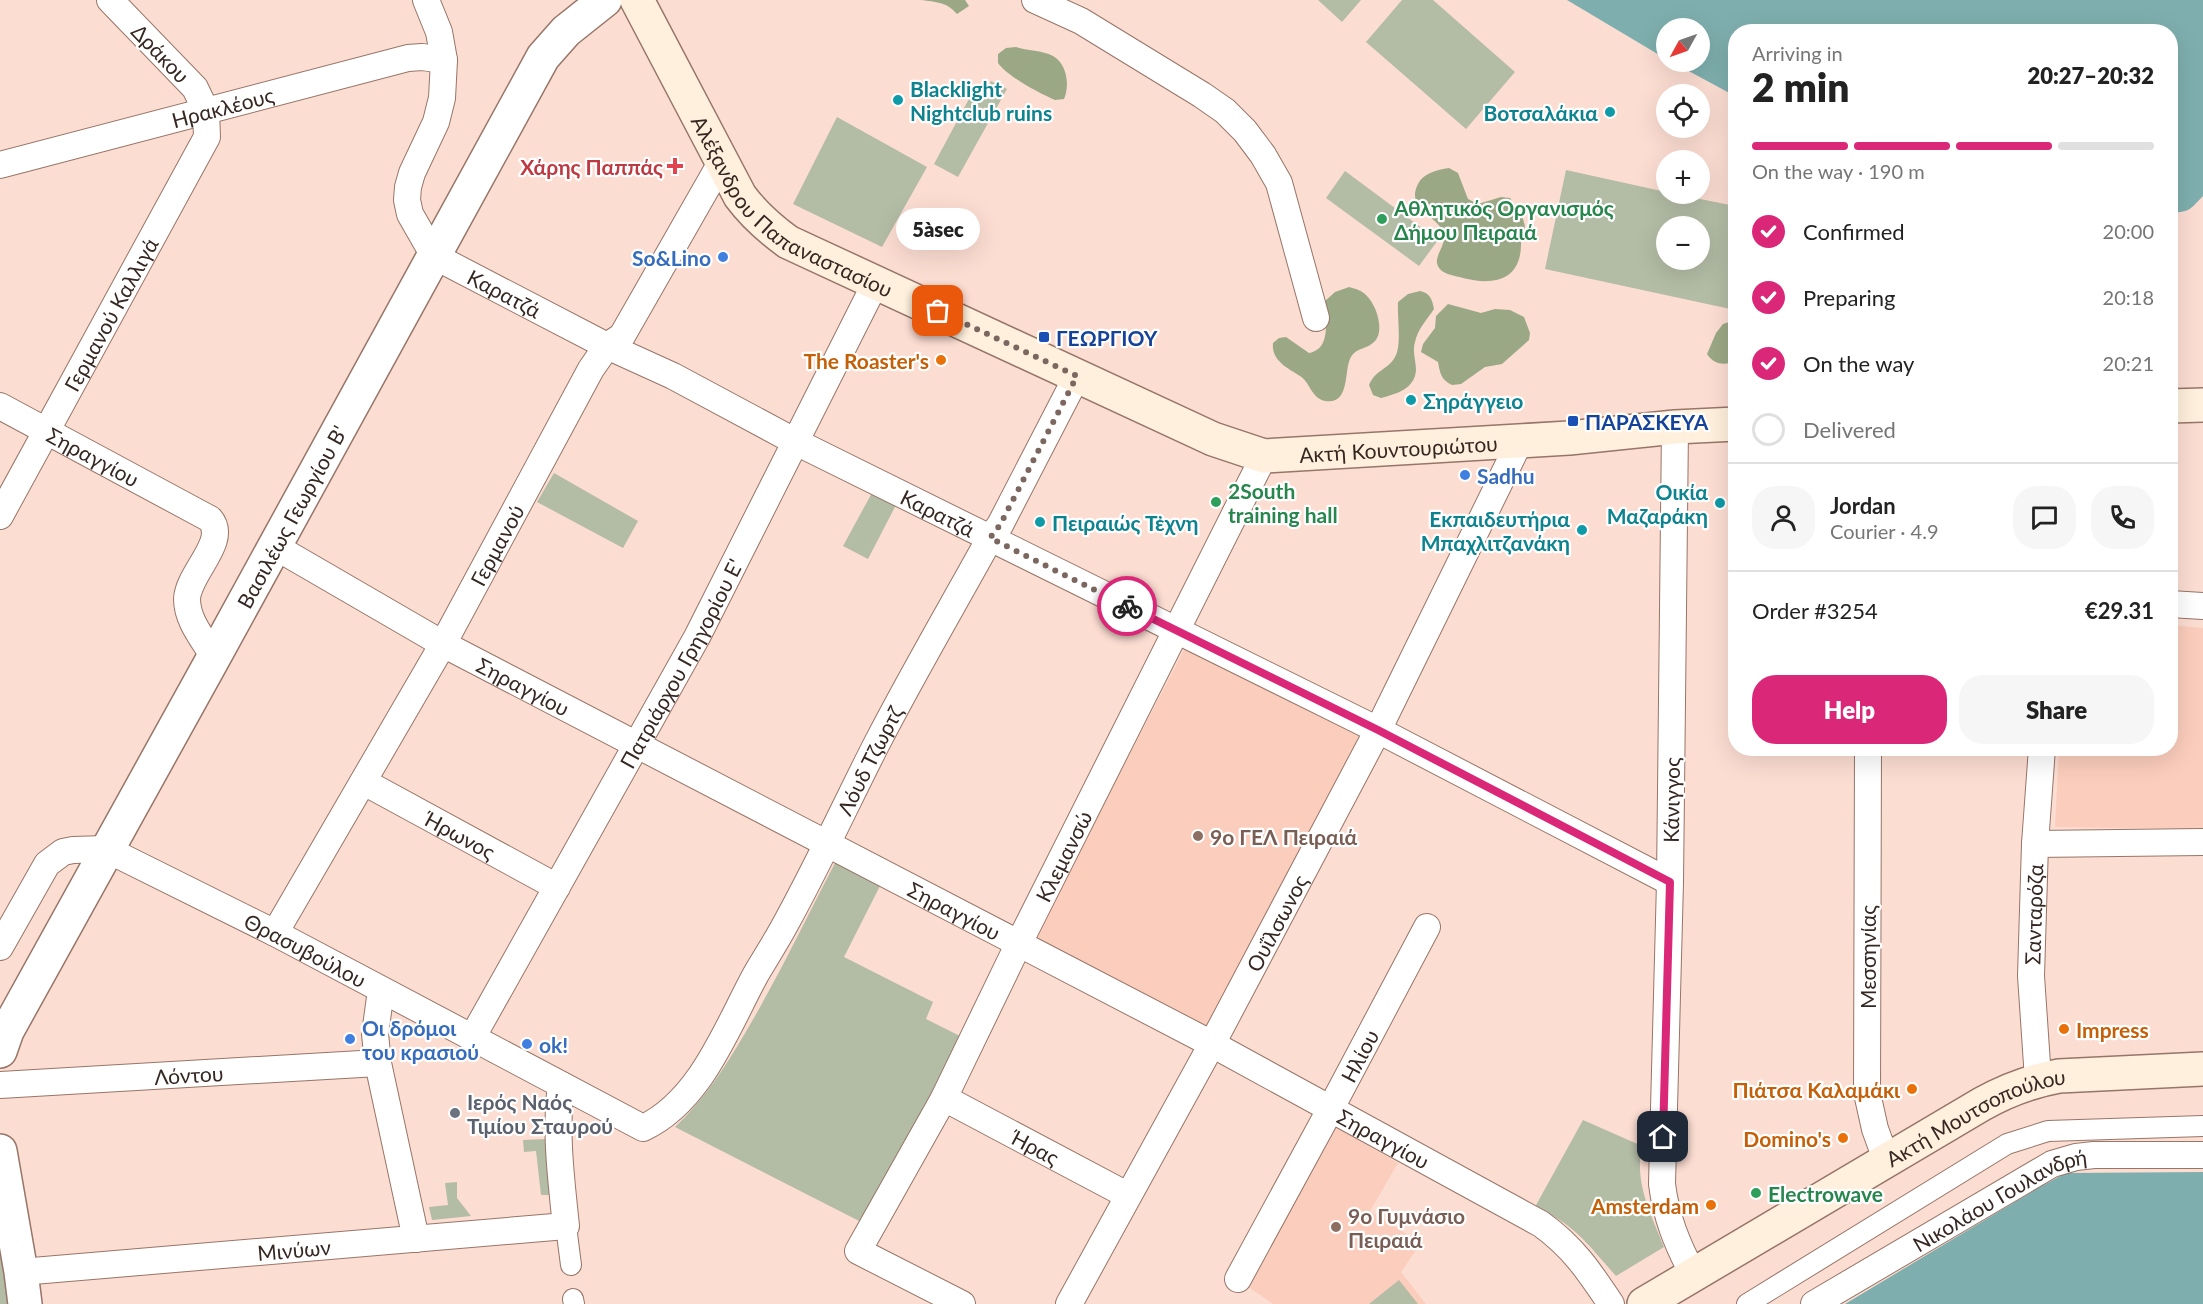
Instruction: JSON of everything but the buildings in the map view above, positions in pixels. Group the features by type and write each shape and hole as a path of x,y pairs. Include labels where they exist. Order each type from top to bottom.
{"main road":[{"name":"Αλέξανδρου Παπαναστασίου","path":"637,0 740,196 753,214 768,228 788,242 1077,376"},
{"name":"Ακτή Κουντουριώτου","path":"1077,376 1213,439 1264,456 1569,438 1675,427 1728,424"},
{"path":"2178,406 2203,405"},
{"name":"Ακτή Μουτσοπούλου","path":"1644,1304 2013,1087 2038,1079 2083,1074 2203,1069"}],"street":[{"name":"Δράκου","path":"110,0 189,81 200,95 206,111"},
{"path":"426,0 440,32 444,60 443,87 440,110 412,173 407,200 410,214 434,256"},
{"name":"Βασιλέως Γεωργίου Β'","path":"0,1051 7,1031 106,849 214,657 543,57 566,31 605,0"},
{"path":"1035,0 1082,21 1202,95 1225,111 1245,131 1263,155 1279,183 1316,318"},
{"name":"Ηρακλέους","path":"0,165 408,58 444,60"},
{"name":"Γερμανού Καλλιγά","path":"0,516 203,145 208,128 206,111"},
{"name":"Γερμανού","path":"275,933 443,644 591,369 607,346 622,336 722,161"},
{"name":"Καρατζά","path":"434,256 607,346 673,376 796,442 1378,730 1670,882"},
{"name":"Πατριάρχου Γρηγορίου Ε'","path":"472,1038 697,636 876,282"},
{"name":"Λόυδ Τζωρτζ","path":"643,1128 668,1113 700,1075 726,1033 827,843 877,743 990,538 1000,525 1077,376"},
{"name":"Σηραγγίου","path":"0,406 206,515 214,523 215,539 190,585 187,596 191,618 214,657"},
{"name":"Κάνιγγος","path":"1675,427 1670,882 1662,1184 1669,1223 1693,1274"},
{"name":"Ουΐλσωνος","path":"1068,1304 1212,1044 1378,730 1520,441"},
{"name":"Κλεμανσώ","path":"962,1304 858,1251 944,1098 1019,943 1264,456"},
{"name":"Σηραγγίου","path":"274,546 443,644 1212,1044 1541,1224 1555,1234 1585,1264 1611,1304"},
{"path":"2178,604 2203,606"},
{"name":"Μεσσηνίας","path":"1868,756 1867,1093 1875,1130 1887,1161"},
{"name":"Σανταρόζα","path":"2038,1079 2031,976 2042,756"},
{"name":"Ήρωνος","path":"364,782 557,887"},
{"path":"2036,844 2203,842"},
{"name":"Θρασυβούλου","path":"0,947 46,864 54,857 73,850 106,849 275,933 643,1128"},
{"name":"Ηλίου","path":"1238,1279 1427,927"},
{"path":"381,990 375,1034 378,1064 416,1239"},
{"name":"Λόντου","path":"0,1085 378,1064"},
{"path":"561,1085 558,1147 571,1265"},
{"name":"Ήρας","path":"944,1098 1127,1195"},
{"path":"1747,1304 2007,1144 2048,1131 2203,1126"},
{"path":"0,1151 23,1288"},
{"name":"Νικολάου Γουλανδρή","path":"1814,1304 2052,1164 2076,1157 2094,1155 2203,1155"},
{"name":"Μινύων","path":"23,1288 416,1239 566,1226"}],"shaded area":[{"path":"2178,626 2203,628 2203,829 2055,827 2059,756 2178,756"},
{"name":"9ο ΓΕΛ Πειραιά","path":"1186,646 1363,733 1206,1029 1034,939"},
{"name":"9ο Γυμνάσιο Πειραιά","path":"1332,1125 1398,1163 1370,1211 1421,1243 1401,1272 1426,1304 1273,1304 1244,1284"}],"green space":[{"path":"921,0 965,0 969,6 957,14 945,5"},
{"path":"1318,0 1361,0 1342,22"},
{"path":"1402,0 1433,0 1515,72 1466,129 1366,42"},
{"path":"1016,47 1044,53 1058,60 1064,69 1067,81 1064,99 1055,100 1041,93 1002,68 998,63 998,54 1006,48"},
{"path":"991,81 1007,89 958,177 934,164 977,84 987,89"},
{"path":"837,117 927,167 882,247 793,204"},
{"path":"1449,168 1458,173 1468,199 1478,204 1501,197 1510,198 1518,209 1525,226 1520,256 1511,273 1504,277 1485,281 1474,280 1447,274 1438,267 1437,259 1444,241 1442,230 1420,207 1415,193 1423,177"},
{"path":"1566,170 1656,190 1656,204 1710,204 1710,201 1728,205 1728,308 1545,269"},
{"name":"Αθλητικός Οργανισμός Δήμου Πειραιά","path":"1345,171 1438,240 1419,266 1326,198"},
{"path":"1349,287 1362,292 1370,299 1378,317 1378,336 1375,341 1352,355 1345,386 1339,398 1325,401 1317,397 1303,379 1277,359 1273,343 1279,338 1286,337 1309,353 1316,350 1321,346 1326,332 1325,301 1335,292"},
{"path":"1420,291 1430,297 1434,309 1416,337 1415,376 1404,390 1381,398 1373,395 1369,385 1378,373 1389,365 1397,352 1398,302 1408,294"},
{"path":"1448,304 1481,313 1495,309 1510,310 1524,317 1530,333 1529,340 1502,364 1485,367 1461,384 1452,385 1445,381 1439,370 1438,362 1421,352 1423,344 1435,328 1436,316"},
{"path":"1728,322 1728,363 1723,364 1716,362 1707,354 1716,333 1723,324"},
{"path":"554,473 638,521 623,548 537,502"},
{"path":"873,491 897,503 868,559 843,546"},
{"path":"836,861 881,884 844,957 933,1002 926,1019 962,1037 865,1224 675,1127 699,1102 738,1046"},
{"path":"1583,1120 1642,1146 1640,1173 1642,1186 1664,1247 1616,1276 1571,1228 1549,1213 1535,1207"},
{"path":"546,1139 552,1195 541,1195 536,1151 524,1152 523,1140"},
{"path":"457,1182 457,1198 471,1216 432,1220 429,1207 448,1205 445,1183"},
{"path":"0,1207 14,1304 0,1304"},
{"path":"1399,1280 1418,1304 1369,1304"}],"water":[{"path":"1567,0 2203,0 2203,196 2190,209 2178,212 2178,24 1728,24 1728,92 1691,72 1710,72 1710,18 1656,18 1656,53"},
{"path":"2203,1172 2203,1304 1845,1304 2066,1173"}],"way so far":[{"path":"938,311 1077,376 1000,525 990,538 1127,606"}],"place":[{"name":"Blacklight Nightclub ruins","path":"898,100"},
{"name":"Βοτσαλάκια","path":"1610,112"},
{"name":"Χάρης Παππάς","path":"675,166"},
{"name":"Αθλητικός Οργανισμός Δήμου Πειραιά","path":"1382,219"},
{"name":"So&Lino","path":"723,257"},
{"name":"5àsec","path":"938,311"},
{"name":"ΓΕΩΡΓΙΟΥ","path":"1044,337"},
{"name":"The Roaster's","path":"941,360"},
{"name":"Σηράγγειο","path":"1411,400"},
{"name":"ΠΑΡΑΣΚΕΥΑ","path":"1573,421"},
{"name":"Sadhu","path":"1465,475"},
{"name":"2South training hall","path":"1216,502"},
{"name":"Οικία Μαζαράκη","path":"1720,503"},
{"name":"Πειραιώς Τἐχνη","path":"1040,522"},
{"name":"Εκπαιδευτήρια Μπαχλιτζανάκη","path":"1582,530"},
{"name":"9ο ΓΕΛ Πειραιά","path":"1198,836"},
{"name":"Impress","path":"2064,1029"},
{"name":"Οι δρόμοι του κρασιού","path":"350,1039"},
{"name":"ok!","path":"527,1044"},
{"name":"Πιάτσα Καλαμάκι","path":"1912,1089"},
{"name":"Ιερός Ναός Τιμίου Σταυρού","path":"455,1113"},
{"name":"Domino's","path":"1843,1138"},
{"name":"Electrowave","path":"1756,1193"},
{"name":"Amsterdam","path":"1711,1205"},
{"name":"9ο Γυμνάσιο Πειραιά","path":"1336,1227"}],"route":[{"path":"1127,606 1378,730 1670,882 1663,1137"}]}
